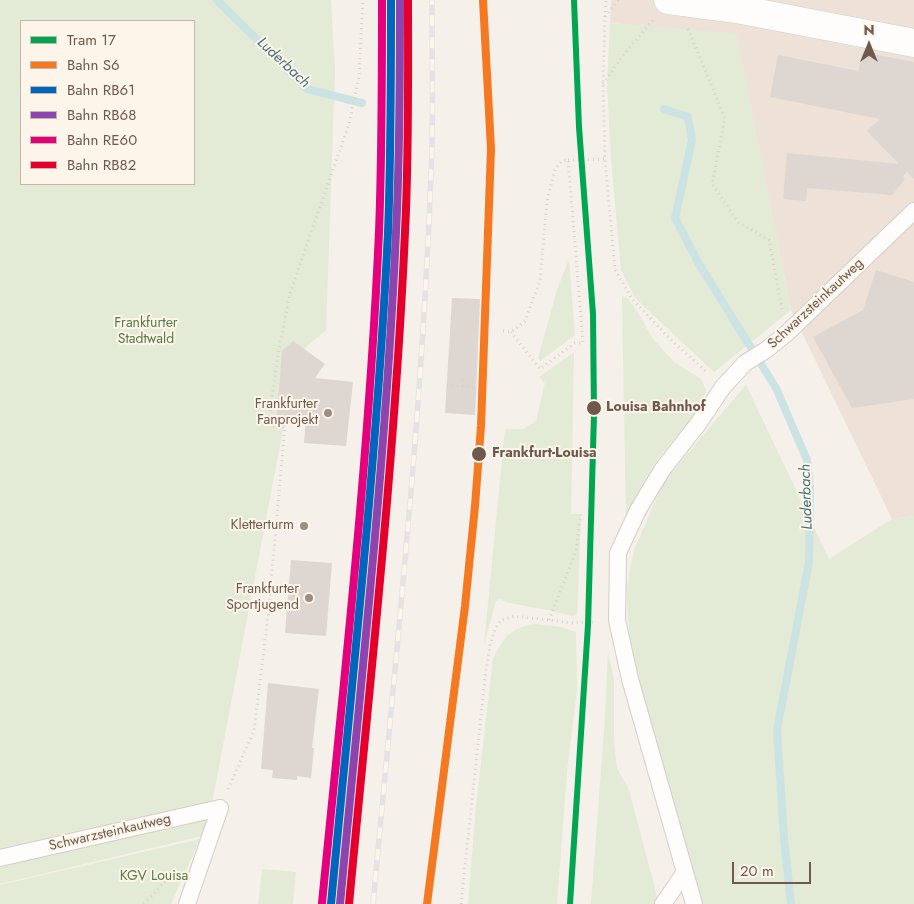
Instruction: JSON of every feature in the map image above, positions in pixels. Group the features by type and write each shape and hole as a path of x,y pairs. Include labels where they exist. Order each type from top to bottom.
{"street":[{"path":"668,0 736,9 914,43"}],"lane":[{"name":"Schwarzsteinkautweg","path":"694,904 630,679 617,620 618,553 638,510 662,470 698,424 723,387 745,363 766,350 786,334 914,210"},
{"name":"Schwarzsteinkautweg","path":"0,858 220,808"},
{"path":"187,904 220,808"},
{"path":"663,904 685,872"}],"path":[{"path":"284,427 268,424 279,350 290,293 349,124 359,77 363,0"},
{"path":"606,0 603,85 605,159 615,270 633,300 672,341 723,387"},
{"path":"605,17 618,0"},
{"path":"603,85 624,54 656,18 668,0"},
{"path":"686,25 725,118 712,184 739,223 769,240 786,334"},
{"path":"511,332 525,321 540,281 547,201 555,170 562,161 605,159"},
{"path":"503,331 511,332 540,368 575,343 583,343 568,160"},
{"path":"463,378 463,386"},
{"path":"448,386 476,387"},
{"path":"220,808 254,731 268,616 286,415"},
{"path":"549,620 576,551 581,514"},
{"path":"461,904 490,646 495,629 502,620 514,616 573,623 617,620"}],"shaded area":[{"path":"611,0 914,0 914,516 892,519 791,310 736,34 610,23"}],"green space":[{"name":"Frankfurter Stadtwald","path":"0,0 331,0 335,70 326,330 289,361 284,424 206,835 0,884"},
{"path":"610,23 736,33 791,310 714,372 635,298 621,270 611,159 607,84"},
{"path":"569,259 575,335 540,361 538,358 557,290"},
{"path":"622,296 628,299 652,338 674,362 701,379 706,390 692,419 648,473 626,520"},
{"path":"574,352 571,514 581,514 577,615 571,616 509,603 499,599 496,601 484,645 505,429 523,429 536,421 545,383 539,377"},
{"path":"746,385 829,559 892,519 914,516 914,904 699,904 631,653 626,591 634,550 664,481"},
{"path":"536,624 561,627 576,632 577,690 567,771 557,904 468,904 476,806 493,659 509,634 527,625"},
{"path":"608,652 614,679 614,741 617,768 629,790 659,904 591,904"},
{"name":"KGV Louisa","path":"200,839 171,904 0,904 0,885"},
{"path":"262,869 296,872 293,904 258,904"}],"building":[{"path":"863,52 914,62 914,179 907,172 902,177 905,179 892,195 807,188 806,201 783,199 787,153 899,164 867,131 880,119 770,97 778,55 858,71"},
{"path":"876,270 914,282 914,399 852,408 813,337 863,310"},
{"path":"452,298 480,299 475,415 445,413"},
{"path":"293,341 325,364 315,378 353,382 346,446 304,443 306,416 277,415 282,351"},
{"name":"Frankfurter Sportjugend","path":"291,560 332,563 326,636 285,633"},
{"path":"268,683 319,689 312,748 314,748 311,778 297,776 297,780 272,778 273,770 261,769"}],"waterway":[{"name":"Luderbach","path":"217,0 307,89 362,103"},
{"name":"Luderbach","path":"664,109 688,117 692,140 675,218 699,264 776,388 807,460 810,488 809,562 777,730 784,838 791,904"}],"railway":[{"path":"373,904 408,525 423,336 432,146 432,0"}],"tram line":[{"name":"17","path":"570,904 588,625 594,415 593,314 579,127 574,0"}],"rail line":[{"name":"RE60","path":"322,903 355,568 375,316 381,174 382,0"},
{"name":"RB61","path":"331,904 363,568 383,316 390,174 391,0"},
{"name":"RB68","path":"340,904 372,568 392,316 398,174 400,0"},
{"name":"RB82","path":"349,904 381,568 401,316 407,174 408,0"},
{"name":"S6","path":"427,904 465,606 481,426 491,149 483,0"}],"place":[{"name":"Louisa Bahnhof","path":"594,408"},
{"name":"Frankfurter Fanprojekt","path":"328,413"},
{"name":"Frankfurt-Louisa","path":"479,454"},
{"name":"Kletterturm","path":"304,526"},
{"name":"Frankfurter Sportjugend","path":"309,598"}]}
